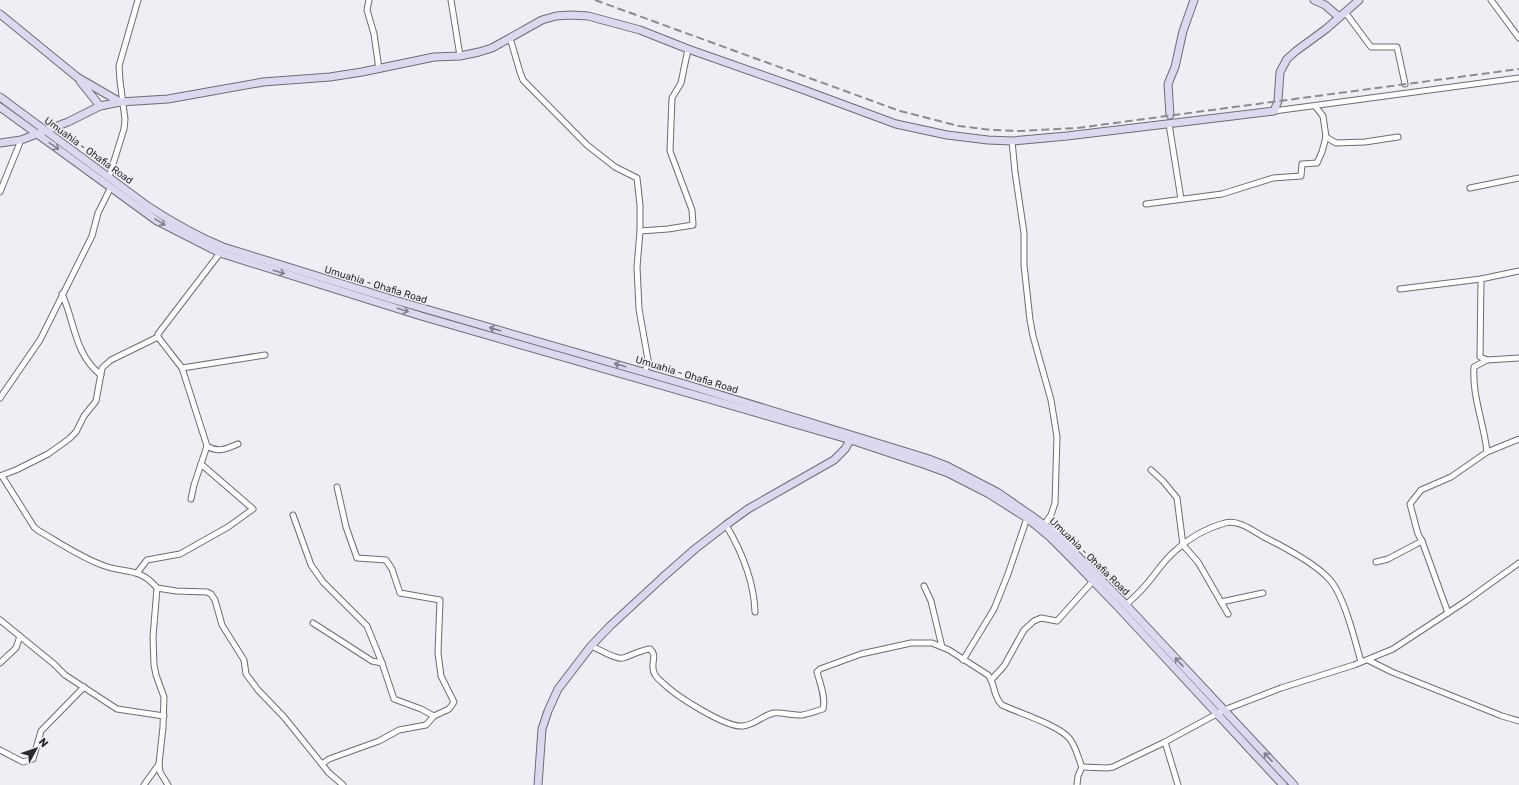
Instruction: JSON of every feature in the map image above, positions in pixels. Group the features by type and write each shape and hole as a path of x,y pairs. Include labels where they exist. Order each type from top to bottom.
{"main road":[{"path":"1170,115 1168,84 1175,67 1183,31 1194,0"},
{"path":"0,143 21,140 45,131 100,106 121,102 168,99 263,82 330,77 379,69 434,57 460,56 478,52 492,48 542,20 556,16 571,15 588,16 640,30 688,49 796,86 896,124 947,135 1012,142 1274,111 1278,101 1280,72 1287,59 1326,29 1358,0"},
{"path":"1318,1 1339,17"},
{"path":"0,14 77,77 121,102"},
{"path":"77,77 100,106"},
{"name":"Umuahia - Ohafia Road","path":"0,97 148,207 173,223 252,260 421,316 926,458 947,466 997,492 1044,525 1081,558 1126,605 1283,785"},
{"name":"Umuahia - Ohafia Road","path":"0,107 157,221 220,253 252,260 645,372 852,438 926,464 948,473 989,494 1027,518 1050,537 1294,785"},
{"path":"538,785 542,729 548,711 558,689 610,626 689,554 726,525 748,509 834,460 845,449 852,438"}],"street":[{"path":"109,177 124,129 125,119 121,102 119,66 138,0"},
{"path":"369,0 367,10 374,34 379,69"},
{"path":"451,0 460,56"},
{"path":"1491,0 1519,38"},
{"path":"1345,12 1371,47 1397,47 1405,84"},
{"path":"510,38 523,80 587,144 615,167 638,178 640,205 638,268 639,309 648,360 645,372"},
{"path":"640,231 693,225 692,210 670,151 672,98 681,83 688,49"},
{"path":"1274,111 1519,78"},
{"path":"1146,204 1222,194 1273,178 1301,176 1302,164 1318,163 1326,137 1323,116 1315,106"},
{"path":"1169,124 1181,199"},
{"path":"1326,137 1336,143 1365,142 1398,137"},
{"path":"0,192 21,140"},
{"path":"1012,142 1024,233 1024,265 1031,325 1050,400 1057,437 1055,502 1051,515 1044,525"},
{"path":"1470,188 1519,178"},
{"path":"0,398 40,340 92,236 98,213 111,187"},
{"path":"168,785 160,772 159,764 164,716 164,697 154,665 153,637 157,588 151,580 137,573 103,566 83,557 39,532 34,527 1,476 48,454 76,432 84,416 96,402 102,368 111,360 158,336 220,253"},
{"path":"1400,289 1481,279 1519,271"},
{"path":"1481,279 1480,357 1487,360"},
{"path":"62,294 68,307 73,332 86,359 94,370 101,375"},
{"path":"158,336 182,368 207,446 191,499"},
{"path":"182,368 265,355"},
{"path":"1487,452 1483,425 1477,406 1473,379 1474,367 1487,360 1519,358"},
{"path":"1448,613 1418,534 1410,504 1421,490 1451,477 1487,452 1519,439"},
{"path":"207,446 214,450 224,450 238,444"},
{"path":"137,573 147,560 180,554 228,527 253,509 201,464"},
{"path":"1151,470 1163,481 1177,498 1183,544 1198,562 1228,614"},
{"path":"322,764 329,759 380,740 399,730 426,725 434,716 448,709 454,702 441,676 438,653 440,600 400,593 392,569 386,560 357,558 346,527 337,487"},
{"path":"293,515 311,565 323,582 367,626 382,663 394,699 421,709 434,716"},
{"path":"963,660 994,609 1008,574 1027,518"},
{"path":"1126,605 1183,544 1217,525 1227,522 1237,522 1281,546 1323,573 1331,581 1340,596 1361,662"},
{"path":"726,525 743,557 751,584 755,612"},
{"path":"1376,562 1388,559 1422,542"},
{"path":"1082,767 1113,767 1165,742 1220,711 1281,688 1368,660 1393,649 1448,613 1519,563"},
{"path":"992,680 1004,666 1024,630 1034,621 1041,618 1057,621 1093,581"},
{"path":"924,586 930,601 942,647"},
{"path":"157,588 176,591 207,592 211,594 215,600 222,625 244,660 246,674 258,690 284,717 322,764 343,785"},
{"path":"1221,602 1263,593"},
{"path":"0,620 65,675 117,709 164,716"},
{"path":"313,623 372,661 382,663"},
{"path":"0,663 16,648 20,636"},
{"path":"592,646 617,658 622,658 635,652 650,649 653,652 654,657 652,669 664,684 684,699 724,722 742,726 751,725 772,713 801,715 822,709 824,705 823,697 817,672 820,668 861,654 911,643 932,643 949,650 988,675 992,680 996,699 1002,705 1059,731 1069,738 1076,750 1082,767 1078,776 1077,785"},
{"path":"1368,660 1392,672 1502,716 1519,721"},
{"path":"0,750 23,762 33,759 41,731 84,687"},
{"path":"1165,742 1178,785"},
{"path":"144,785 159,764"}],"railway":[{"path":"595,0 900,111 959,126 991,130 1019,131 1077,128 1519,69"}]}
